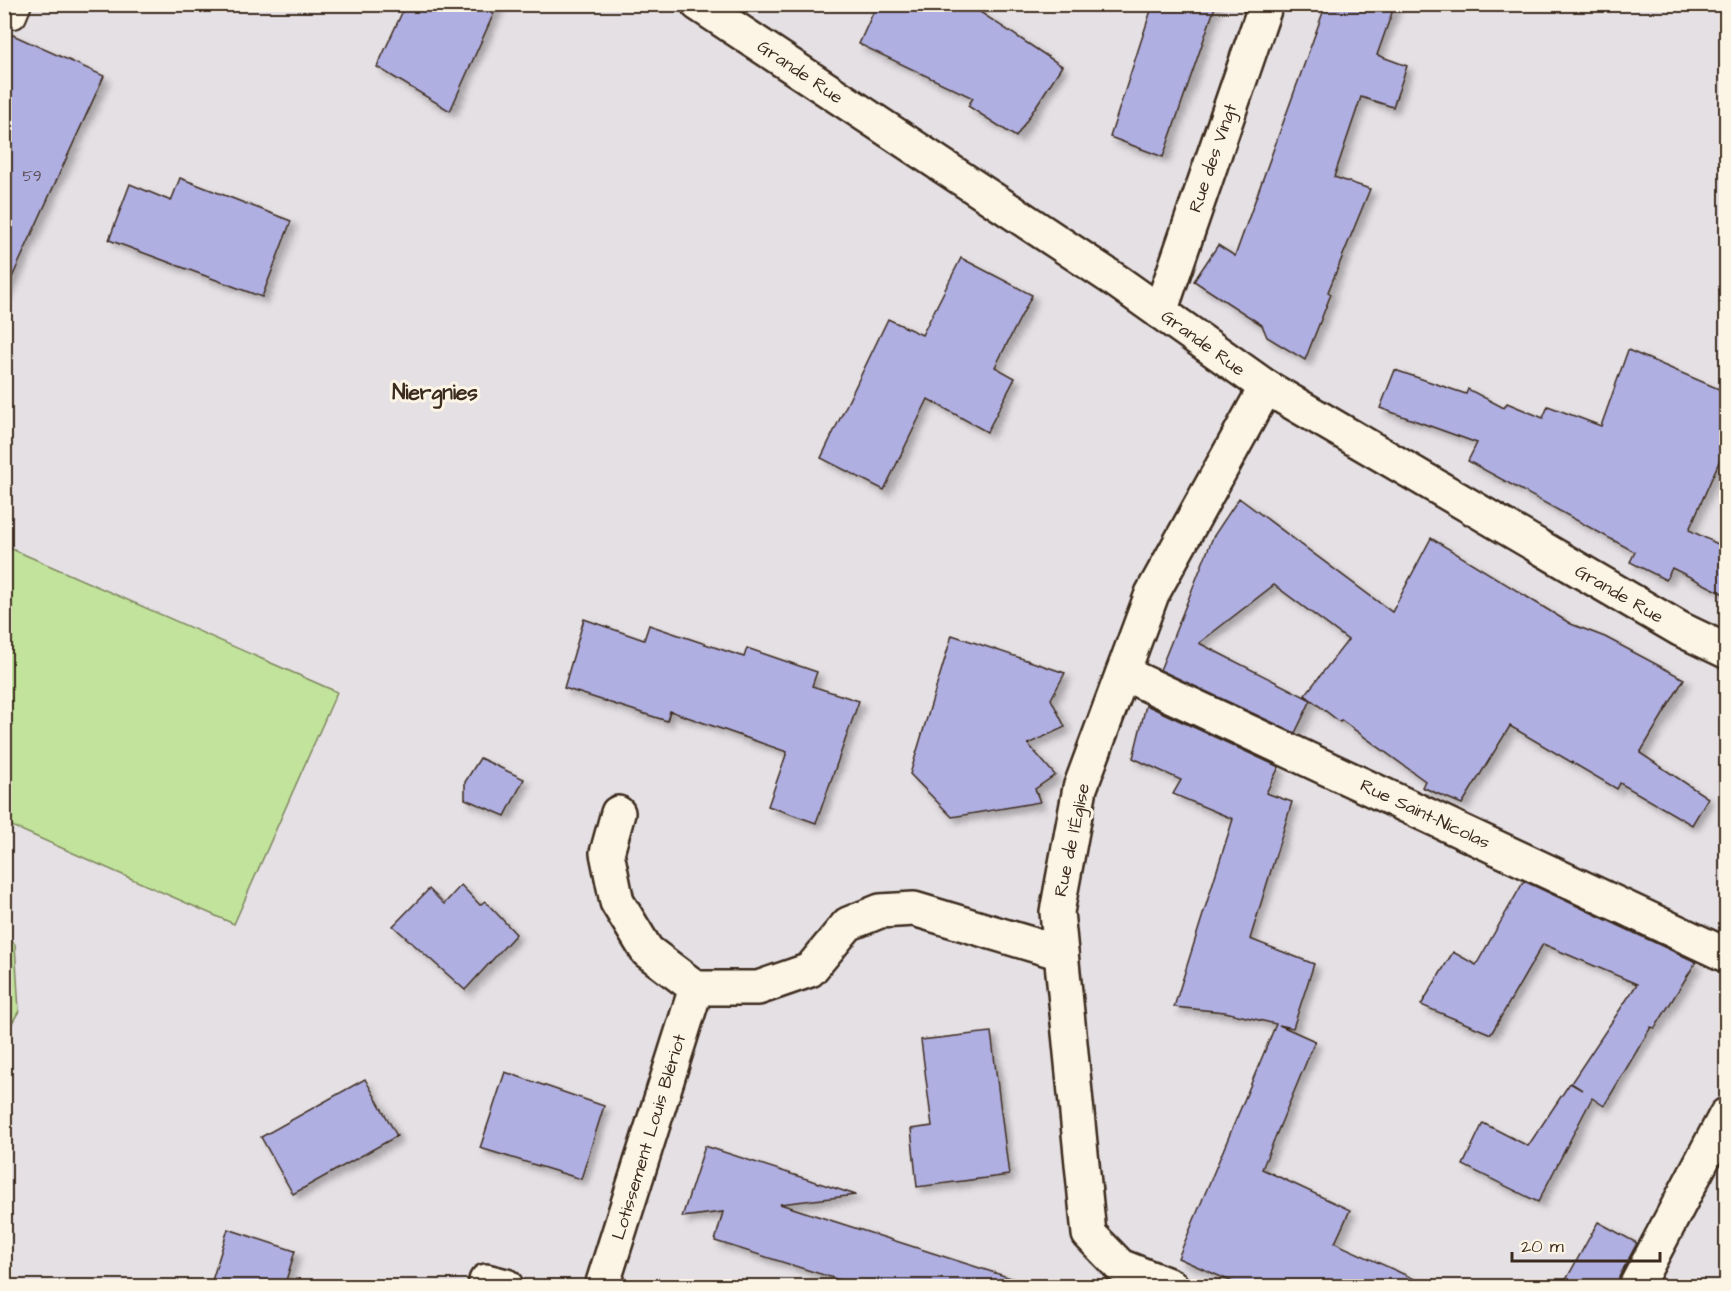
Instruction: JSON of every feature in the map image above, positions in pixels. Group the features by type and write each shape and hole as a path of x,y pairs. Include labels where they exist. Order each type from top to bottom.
{"street":[{"name":"Grande Rue","path":"698,4 961,180 1034,226 1266,387 1680,629 1726,651"},
{"name":"Rue des Vingt","path":"1160,312 1266,4"},
{"name":"Rue de l'Église","path":"1171,1287 1120,1266 1089,1234 1057,912 1080,788 1152,594 1266,387"},
{"name":"Rue Saint-Nicolas","path":"1122,673 1726,956"},
{"path":"618,813 607,853 617,902 647,951 696,988 758,988 810,970 848,924 880,911 914,909 1061,953"},
{"name":"Lotissement Louis Blériot","path":"602,1287 696,988"},
{"path":"1636,1287 1726,1115"}],"green space":[{"path":"5,546 337,692 234,924 5,823"},
{"path":"5,935 15,944 19,1011 5,1035"}],"building":[{"path":"406,4 498,4 450,111 377,67"},
{"path":"877,4 968,4 1062,66 1016,137 968,106 973,98 859,44"},
{"path":"1153,4 1216,4 1163,157 1110,137"},
{"path":"1326,4 1395,4 1377,55 1407,66 1393,107 1361,97 1334,177 1370,189 1328,292 1331,294 1305,360 1267,337 1262,325 1194,281 1218,245 1235,256"},
{"path":"4,31 104,76 4,295"},
{"path":"180,178 291,221 262,297 109,240 130,184 171,201"},
{"path":"961,258 1032,295 995,367 1015,378 987,432 928,399 884,490 821,458 888,319 922,335"},
{"path":"1628,350 1726,392 1726,446 1689,530 1726,548 1726,595 1672,568 1666,580 1630,562 1635,552 1468,461 1477,443 1380,408 1395,370 1466,394 1468,389 1504,408 1507,403 1543,418 1548,406 1601,426"},
{"path":"1239,498 1392,612 1431,538 1571,624 1605,637 1684,679 1640,753 1708,798 1692,825 1620,783 1617,789 1510,726 1462,804 1422,787 1425,781 1305,695 1348,640 1274,585 1199,643 1311,700 1295,733 1160,670 1213,537"},
{"path":"584,619 644,640 649,625 744,657 747,648 817,672 812,686 859,701 816,823 768,806 787,752 670,711 667,721 564,688"},
{"path":"952,635 1065,673 1051,699 1065,727 1028,744 1055,775 1035,789 1040,802 952,817 910,774"},
{"path":"1146,705 1279,767 1266,793 1292,802 1250,939 1314,964 1293,1028 1279,1025 1315,1041 1262,1169 1350,1210 1335,1243 1432,1287 1244,1287 1178,1258 1276,1024 1225,1012 1174,1007 1233,819 1173,794 1181,780 1133,758"},
{"path":"480,758 524,779 505,816 465,799 465,782"},
{"path":"1524,881 1696,962 1655,1028 1651,1027 1604,1106 1592,1098 1538,1202 1463,1165 1483,1123 1528,1146 1570,1083 1582,1090 1571,1083 1637,984 1543,944 1491,1034 1421,1005 1453,952 1476,965"},
{"path":"461,885 480,905 485,901 516,934 465,990 393,926 429,889 444,904"},
{"path":"991,1032 1009,1175 917,1187 911,1129 932,1126 921,1040"},
{"path":"505,1072 604,1106 581,1179 480,1148"},
{"path":"365,1079 397,1136 293,1194 261,1137"},
{"path":"705,1146 856,1195 780,1204 1011,1278 1009,1287 862,1287 715,1241 723,1212 682,1217"},
{"path":"1598,1222 1637,1243 1619,1277 1617,1287 1562,1287"},
{"path":"228,1229 295,1251 284,1287 210,1287"}],"district":[{"name":"Niergnies","path":"435,392"}]}
